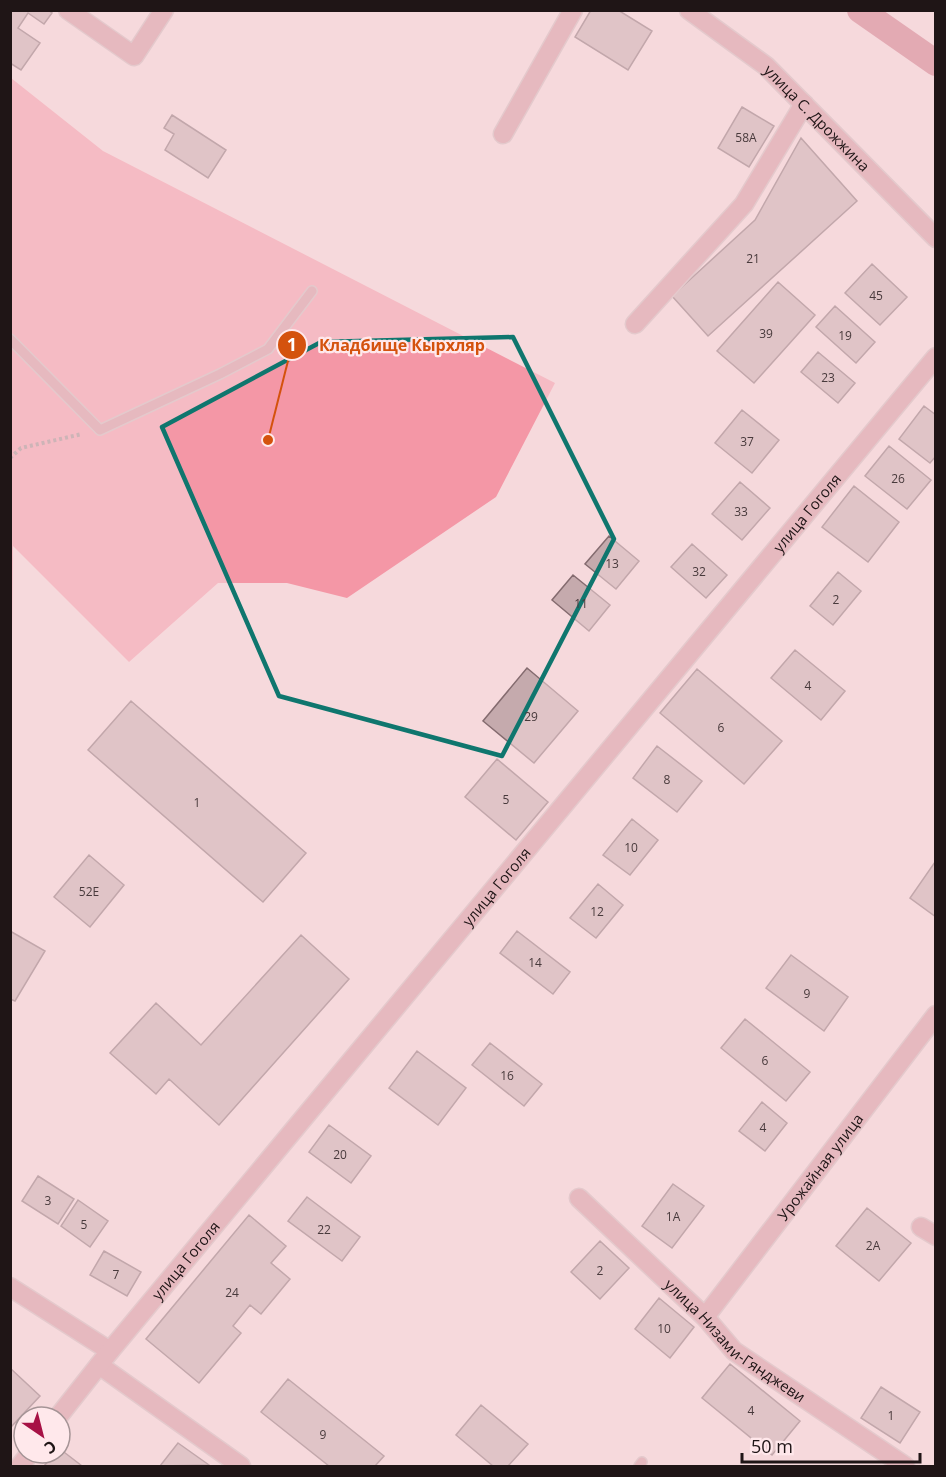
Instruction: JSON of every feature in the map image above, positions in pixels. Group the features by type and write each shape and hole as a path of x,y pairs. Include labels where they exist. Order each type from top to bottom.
{"street":[{"path":"68,10 134,56 164,10"},
{"path":"503,134 573,10"},
{"name":"улица С. Дрожжина","path":"689,10 766,66 936,238"},
{"path":"635,324 744,204 804,104"},
{"name":"улица Гоголя","path":"67,1405 936,357"},
{"name":"Урожайная улица","path":"705,1317 936,1015"},
{"name":"улица Низами-Гянджеви","path":"579,1198 705,1317 735,1351 905,1467"},
{"path":"10,1287 241,1467"}],"lane":[{"path":"10,339 100,430 268,349 312,291"}],"path":[{"path":"10,458 21,448 100,430"}],"highlighted area":[{"path":"513,337 614,539 502,756 279,696 162,427 321,342"}],"shaded area":[{"path":"11,78 103,151 555,383 496,497 347,598 287,583 218,583 129,662 13,546 11,733"}],"building":[{"path":"10,10 48,10 52,13 44,24 28,13 18,28 40,43 21,70 10,63"},
{"path":"591,10 618,10 652,31 628,70 575,37"},
{"path":"742,107 774,126 749,167 718,148"},
{"path":"172,115 226,150 208,178 165,150 174,134 164,128"},
{"path":"801,138 857,201 708,336 672,296 755,220"},
{"path":"872,264 907,297 880,325 845,293"},
{"path":"778,282 815,315 754,383 717,351"},
{"path":"835,306 875,342 856,363 816,327"},
{"path":"818,352 855,383 838,403 801,372"},
{"path":"924,406 936,415 936,456 930,463 899,439"},
{"path":"742,410 779,440 752,473 715,443"},
{"path":"889,446 931,480 907,509 865,476"},
{"path":"740,482 770,508 742,540 712,514"},
{"path":"854,486 899,522 868,562 822,527"},
{"path":"609,536 639,561 616,589 585,564"},
{"path":"692,544 727,575 706,598 671,567"},
{"path":"838,572 861,591 833,625 810,606"},
{"path":"573,575 610,605 589,631 552,600"},
{"path":"795,650 845,691 821,720 771,678"},
{"path":"527,668 578,711 534,763 483,721"},
{"path":"697,669 782,741 744,784 660,713"},
{"path":"131,701 306,853 263,902 88,750"},
{"path":"657,746 702,781 677,812 633,778"},
{"path":"497,759 548,802 516,840 465,797"},
{"path":"632,819 658,840 630,875 603,855"},
{"path":"89,855 124,885 90,927 54,897"},
{"path":"936,862 936,917 910,898"},
{"path":"598,884 623,905 596,938 570,918"},
{"path":"10,931 45,951 15,1001 10,999"},
{"path":"517,931 570,972 553,994 500,953"},
{"path":"301,935 349,979 219,1125 169,1079 156,1094 110,1053 156,1003 201,1045"},
{"path":"791,955 848,997 824,1031 766,988"},
{"path":"745,1019 810,1072 786,1101 721,1048"},
{"path":"490,1043 542,1084 524,1106 472,1065"},
{"path":"417,1051 466,1088 438,1125 389,1088"},
{"path":"762,1102 787,1123 765,1151 739,1131"},
{"path":"329,1125 371,1156 351,1183 309,1152"},
{"path":"38,1176 74,1199 58,1224 22,1201"},
{"path":"673,1184 704,1206 672,1248 642,1226"},
{"path":"307,1197 360,1237 342,1261 288,1221"},
{"path":"78,1200 108,1221 90,1247 61,1226"},
{"path":"867,1208 911,1243 879,1281 836,1246"},
{"path":"249,1215 286,1246 271,1263 290,1279 261,1314 250,1305 233,1326 241,1333 199,1383 146,1339"},
{"path":"600,1241 629,1268 600,1299 571,1272"},
{"path":"104,1251 141,1272 127,1296 90,1275"},
{"path":"659,1298 694,1327 670,1358 635,1329"},
{"path":"730,1364 800,1421 772,1455 702,1398"},
{"path":"10,1368 40,1396 32,1405 12,1405 12,1426 10,1428"},
{"path":"288,1379 384,1456 375,1466 329,1466 261,1412"},
{"path":"881,1387 920,1412 900,1443 861,1418"},
{"path":"481,1405 528,1444 508,1466 493,1466 456,1435"},
{"path":"178,1443 209,1465 160,1466"},
{"path":"72,1458 82,1466 44,1466 72,1465"}],"waterway":[{"path":"860,10 936,63"}],"place":[{"name":"Кладбище Кырхляр","path":"268,440"}]}
